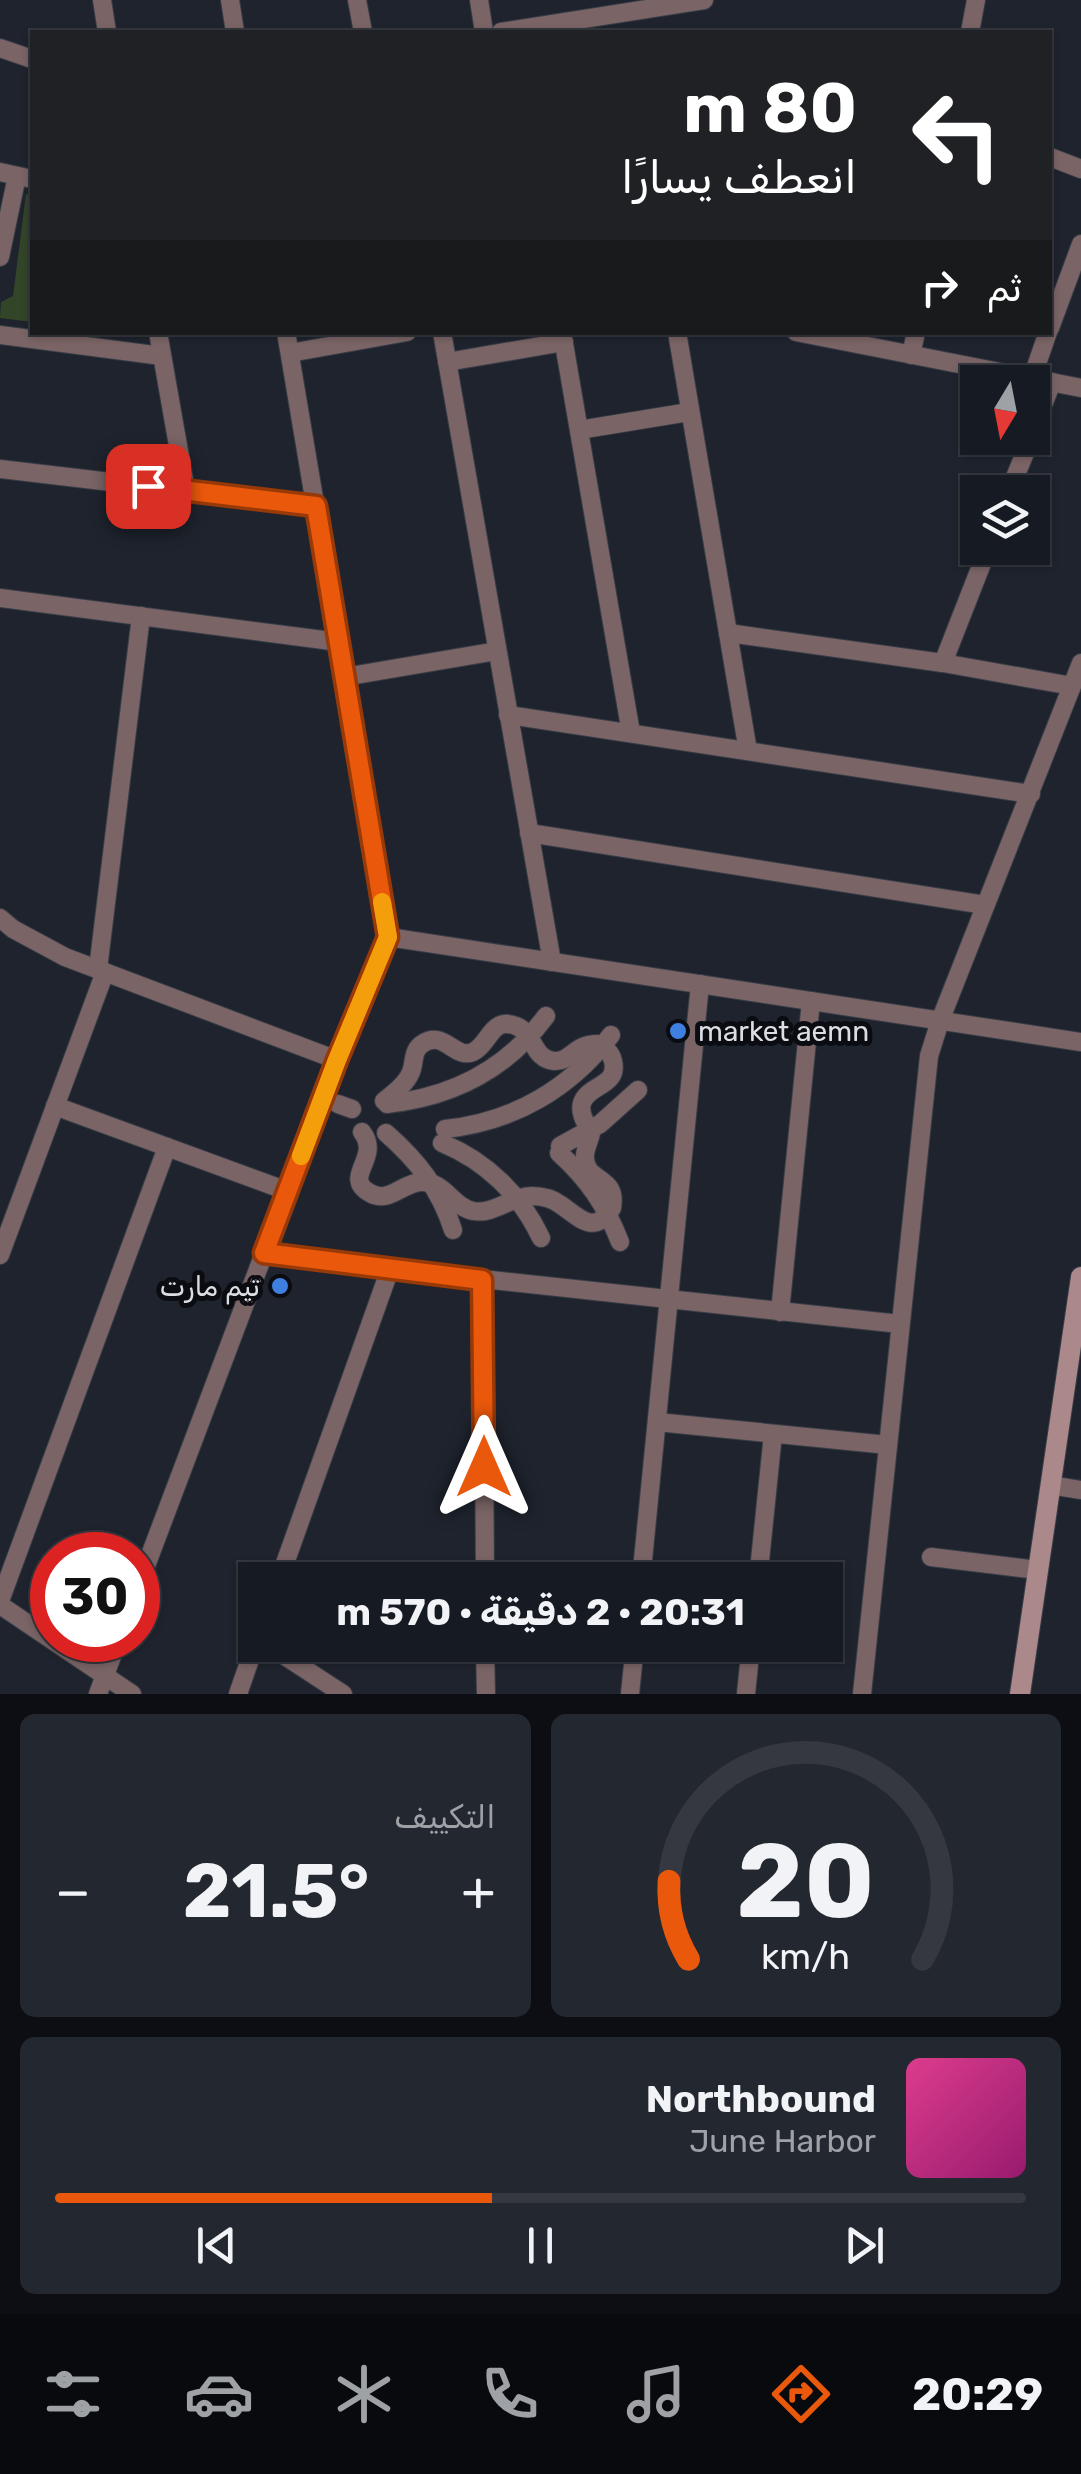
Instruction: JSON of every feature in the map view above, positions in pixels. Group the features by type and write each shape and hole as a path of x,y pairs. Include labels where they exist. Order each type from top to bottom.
{"street":[{"path":"102,0 107,30"},
{"path":"230,0 236,30"},
{"path":"358,0 363,30"},
{"path":"479,0 484,30"},
{"path":"515,30 600,8 704,0"},
{"path":"970,30 976,0"},
{"path":"0,48 30,58"},
{"path":"1052,158 1081,169"},
{"path":"0,257 16,176"},
{"path":"1052,322 1081,244"},
{"path":"158,335 186,491"},
{"path":"159,1532 337,1060 388,937 287,335"},
{"path":"290,354 391,335"},
{"path":"442,335 552,962"},
{"path":"677,335 748,751"},
{"path":"811,335 964,365"},
{"path":"912,355 915,335"},
{"path":"1037,365 1047,335"},
{"path":"0,336 162,356"},
{"path":"447,362 563,337 631,733"},
{"path":"1050,387 1052,382 1081,388"},
{"path":"579,430 690,412"},
{"path":"0,468 316,506"},
{"path":"943,662 981,565"},
{"path":"0,598 339,642"},
{"path":"0,1255 102,970 141,616"},
{"path":"728,633 943,662 1072,686"},
{"path":"344,677 497,651"},
{"path":"862,1694 926,1072 940,1020 1081,663"},
{"path":"508,715 1030,794"},
{"path":"528,833 985,905"},
{"path":"4,929 65,957 337,1060"},
{"path":"388,937 1081,1042"},
{"path":"643,1562 700,984"},
{"path":"780,1312 811,1001"},
{"path":"546,1016 529,1036 502,1063 460,1086 418,1100 386,1103 406,1080 416,1052 426,1042 442,1041 461,1053 472,1052 503,1024 519,1027 529,1036 536,1052 550,1060 564,1059 588,1044 607,1041"},
{"path":"362,1132 369,1150 360,1178 364,1188 377,1196 389,1196 413,1184 433,1184 469,1210 492,1210 516,1198 538,1196 561,1204 580,1220 601,1220 608,1213 612,1190 590,1172 584,1159 591,1136 582,1116 582,1103 586,1096 604,1086 613,1070 607,1041"},
{"path":"541,1238 516,1198 489,1170 444,1136 526,1107 560,1087 607,1041"},
{"path":"620,1242 608,1213 587,1181 559,1150 611,1116 638,1090"},
{"path":"56,1106 287,1192"},
{"path":"386,1133 408,1152 433,1184 453,1230"},
{"path":"132,1694 0,1603 167,1148"},
{"path":"264,1253 900,1324"},
{"path":"284,1562 390,1269"},
{"path":"1020,1694 1081,1277"},
{"path":"482,1280 485,1562"},
{"path":"657,1422 888,1445"},
{"path":"760,1562 773,1434"},
{"path":"1050,1486 1081,1490"},
{"path":"930,1557 1038,1570"},
{"path":"98,1694 109,1662"},
{"path":"238,1694 249,1662"},
{"path":"294,1662 343,1694"},
{"path":"486,1662 486,1694"},
{"path":"630,1694 633,1662"},
{"path":"746,1694 749,1662"}],"green space":[{"path":"26,194 30,195 30,322 0,318 1,302 13,296"}],"slow traffic":[{"path":"301,1156 388,937 382,902"}],"place":[{"name":"market aemn","path":"678,1031"},
{"name":"تیم مارت","path":"280,1286"}],"route":[{"path":"148,486 316,506 388,937 264,1253 482,1280 484,1467"}]}
